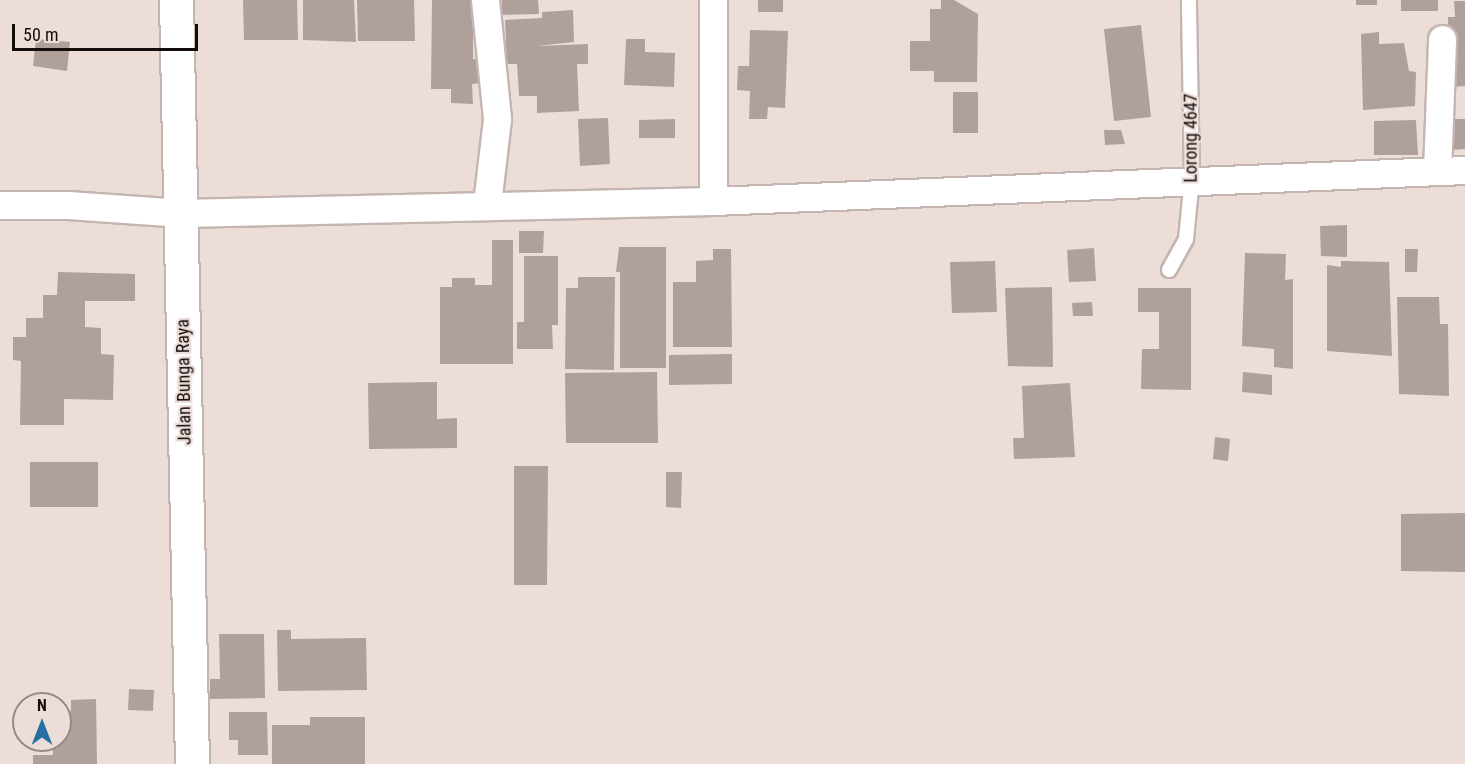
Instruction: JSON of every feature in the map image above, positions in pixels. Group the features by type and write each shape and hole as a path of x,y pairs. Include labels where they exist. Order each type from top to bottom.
{"street":[{"name":"Jalan Bunga Raya","path":"176,0 192,764"},
{"path":"485,0 496,118 488,204"},
{"path":"713,0 713,201"},
{"path":"1437,171 1442,39"},
{"path":"0,205 68,205 182,213 488,204 713,201 1192,179 1465,170"}],"lane":[{"name":"Lorong 4647","path":"1168,270 1186,239 1192,179 1189,0"}],"building":[{"path":"243,0 297,0 298,40 244,40"},
{"path":"303,0 354,0 356,42 303,40"},
{"path":"357,0 414,0 415,41 358,41"},
{"path":"432,0 473,0 473,59 483,60 482,83 472,84 473,104 451,103 451,89 431,89"},
{"path":"502,0 538,0 539,14 502,15"},
{"path":"758,0 783,0 783,12 758,12"},
{"path":"941,0 954,0 978,14 977,82 934,82 934,71 910,71 910,41 930,41 930,9 941,9"},
{"path":"1356,0 1377,0 1377,5 1356,5"},
{"path":"1401,0 1438,0 1438,11 1401,11"},
{"path":"1454,1 1465,1 1465,86 1449,87 1448,17 1455,17"},
{"path":"573,10 574,42 536,46 588,44 588,64 577,64 579,111 537,113 537,96 519,96 517,64 507,64 505,20 542,18 542,12"},
{"path":"1141,25 1151,117 1114,121 1104,29"},
{"path":"750,30 788,31 785,108 768,107 767,119 749,119 750,91 737,90 738,66 749,66"},
{"path":"1379,32 1379,44 1404,43 1409,71 1416,72 1415,106 1363,110 1361,34"},
{"path":"36,39 70,42 67,71 33,66"},
{"path":"626,39 645,39 645,52 675,53 674,87 624,85"},
{"path":"953,92 978,92 978,133 953,133"},
{"path":"608,118 610,164 580,166 578,119"},
{"path":"675,119 675,138 639,138 639,120"},
{"path":"1451,119 1465,119 1465,149 1451,150"},
{"path":"1416,120 1418,155 1374,155 1374,121"},
{"path":"1104,130 1121,130 1125,144 1105,145"},
{"path":"1347,225 1347,257 1321,256 1320,226"},
{"path":"519,231 544,231 543,253 519,253"},
{"path":"492,240 513,240 513,364 440,364 440,287 452,287 452,278 475,278 475,285 492,285"},
{"path":"619,247 666,247 666,368 620,368 620,272 616,272"},
{"path":"1094,248 1096,281 1069,282 1067,250"},
{"path":"713,249 731,249 732,347 673,347 673,282 696,282 696,261 713,260"},
{"path":"1405,249 1418,249 1417,272 1405,272"},
{"path":"1245,253 1286,254 1285,280 1293,279 1293,369 1274,367 1274,349 1242,346"},
{"path":"524,256 558,256 558,325 552,325 553,349 517,349 517,322 524,322"},
{"path":"995,261 997,312 952,313 950,262"},
{"path":"1341,261 1389,262 1392,356 1327,351 1327,265 1341,267"},
{"path":"58,272 135,274 135,301 85,301 85,327 101,328 101,354 114,355 113,400 64,399 64,425 20,425 21,361 13,360 13,337 26,337 26,318 43,318 43,295 57,295"},
{"path":"578,277 615,277 614,370 565,369 566,288 578,288"},
{"path":"1052,287 1053,367 1008,366 1005,288"},
{"path":"1138,288 1191,288 1191,390 1141,389 1142,349 1159,349 1159,312 1138,312"},
{"path":"1397,297 1439,297 1440,324 1448,324 1449,396 1399,394"},
{"path":"1092,302 1093,316 1073,316 1072,303"},
{"path":"732,354 732,384 669,385 669,355"},
{"path":"657,372 658,443 566,443 565,373"},
{"path":"1243,372 1272,375 1272,395 1242,392"},
{"path":"437,382 437,419 457,418 457,448 369,449 368,383"},
{"path":"1070,383 1075,457 1014,459 1013,438 1024,438 1022,386"},
{"path":"1215,437 1230,439 1228,461 1213,459"},
{"path":"30,462 98,462 98,507 30,507"},
{"path":"514,466 548,466 547,585 514,585"},
{"path":"666,472 682,472 681,508 666,507"},
{"path":"1465,513 1465,572 1401,571 1401,514"},
{"path":"277,630 291,630 291,639 366,638 367,690 278,691"},
{"path":"219,634 264,634 265,698 210,699 210,679 220,679"},
{"path":"129,689 154,690 153,711 128,710"},
{"path":"96,699 97,764 33,764 33,755 72,752 72,700"},
{"path":"229,712 267,712 268,755 238,755 238,740 229,740"},
{"path":"310,717 365,717 365,764 272,764 272,725 310,725"}]}
